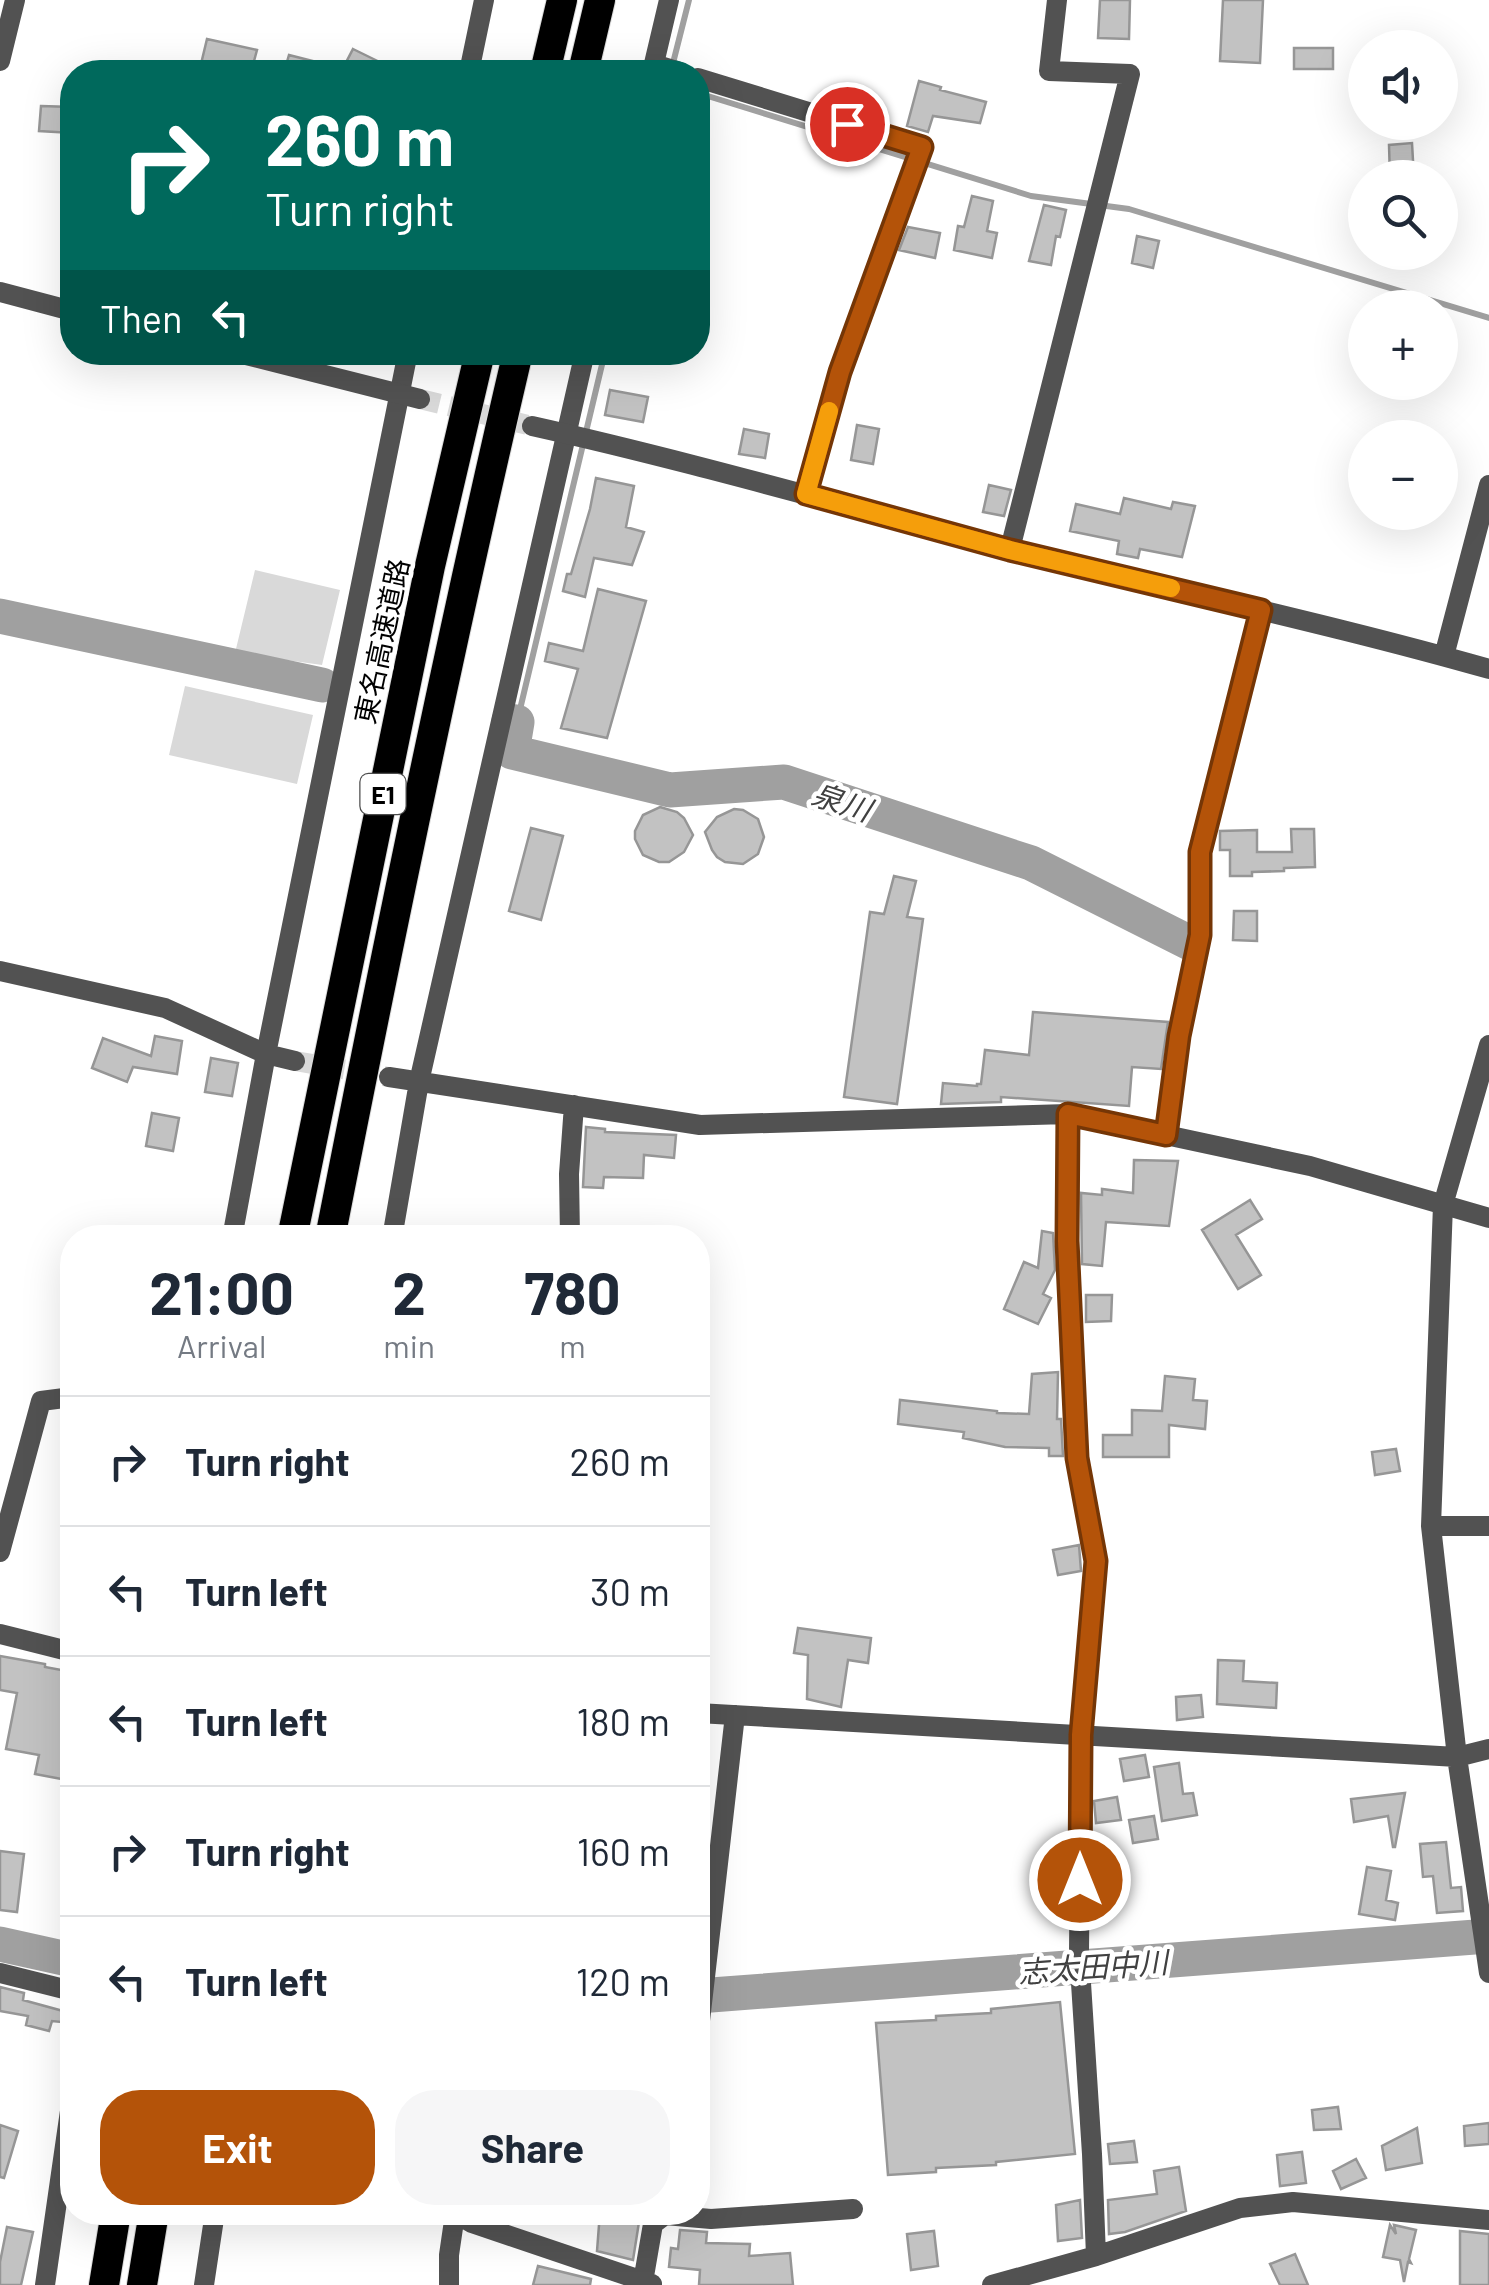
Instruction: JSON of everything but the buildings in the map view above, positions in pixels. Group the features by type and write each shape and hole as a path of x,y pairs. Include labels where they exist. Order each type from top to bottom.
{"highway":[{"path":"548,60 562,0"},
{"path":"586,60 600,0"},
{"name":"東名高速道路","path":"295,1225 430,566 477,365"},
{"name":"E1","path":"333,1225 378,991 515,365"},
{"path":"104,2285 114,2225"},
{"path":"142,2285 152,2225"}],"street":[{"path":"0,61 15,0"},
{"path":"471,60 484,0"},
{"path":"655,60 668,0"},
{"path":"1010,550 1130,74 1050,71 1057,0"},
{"path":"710,82 922,147 840,372 806,494"},
{"path":"0,292 60,308"},
{"path":"285,365 410,397"},
{"path":"234,1225 266,1054 410,397 409,365"},
{"path":"394,1225 419,1082 577,437 584,365"},
{"path":"532,426 1489,669"},
{"path":"1444,656 1489,486"},
{"path":"1166,1135 1179,1036 1200,935 1200,852 1261,610"},
{"path":"0,971 164,1008 266,1054 295,1061"},
{"path":"1488,1968 1457,1756 1431,1526 1443,1205 1489,1045"},
{"path":"389,1077 700,1125 1068,1114 1310,1166 1489,1218"},
{"path":"570,1225 568,1174 574,1106"},
{"path":"1068,1114 1067,1241 1077,1458 1096,1561 1081,1735 1079,1952 1096,2256"},
{"path":"0,1552 41,1401 60,1399"},
{"path":"1431,1526 1489,1526"},
{"path":"0,1634 60,1649"},
{"path":"710,1714 1457,1756 1489,1749"},
{"path":"710,1933 735,1715"},
{"path":"0,1972 60,1987"},
{"path":"45,2285 60,2181"},
{"path":"992,2285 1096,2256 1240,2208 1293,2202 1489,2220"},
{"path":"710,2219 854,2209"},
{"path":"204,2285 213,2225"},
{"path":"449,2285 453,2225"},
{"path":"478,2225 649,2283 653,2225"}],"shaded area":[{"path":"255,570 340,590 322,665 235,653"},
{"path":"185,686 313,715 297,784 169,755"}],"waterway":[{"path":"674,60 689,0"},
{"path":"710,97 1031,196 1129,209 1489,318"},
{"path":"517,722 602,365"},
{"name":"泉川","path":"0,616 322,685"},
{"name":"泉川","path":"509,721 517,722 512,752 670,790 784,782 1031,863 1190,943"},
{"name":"志太田中川","path":"710,1995 1489,1936"},
{"name":"志太田中川","path":"0,1944 60,1957"}],"tunnel":[{"path":"420,399 532,426"},
{"path":"295,1061 389,1077"}],"slow traffic":[{"path":"829,411 806,494 1010,550 1171,588"}],"route":[{"path":"847,124 922,147 840,372 806,494 1010,550 1261,610 1200,852 1200,935 1179,1036 1166,1135 1068,1114 1067,1241 1077,1458 1096,1561 1081,1735 1080,1880"}]}
